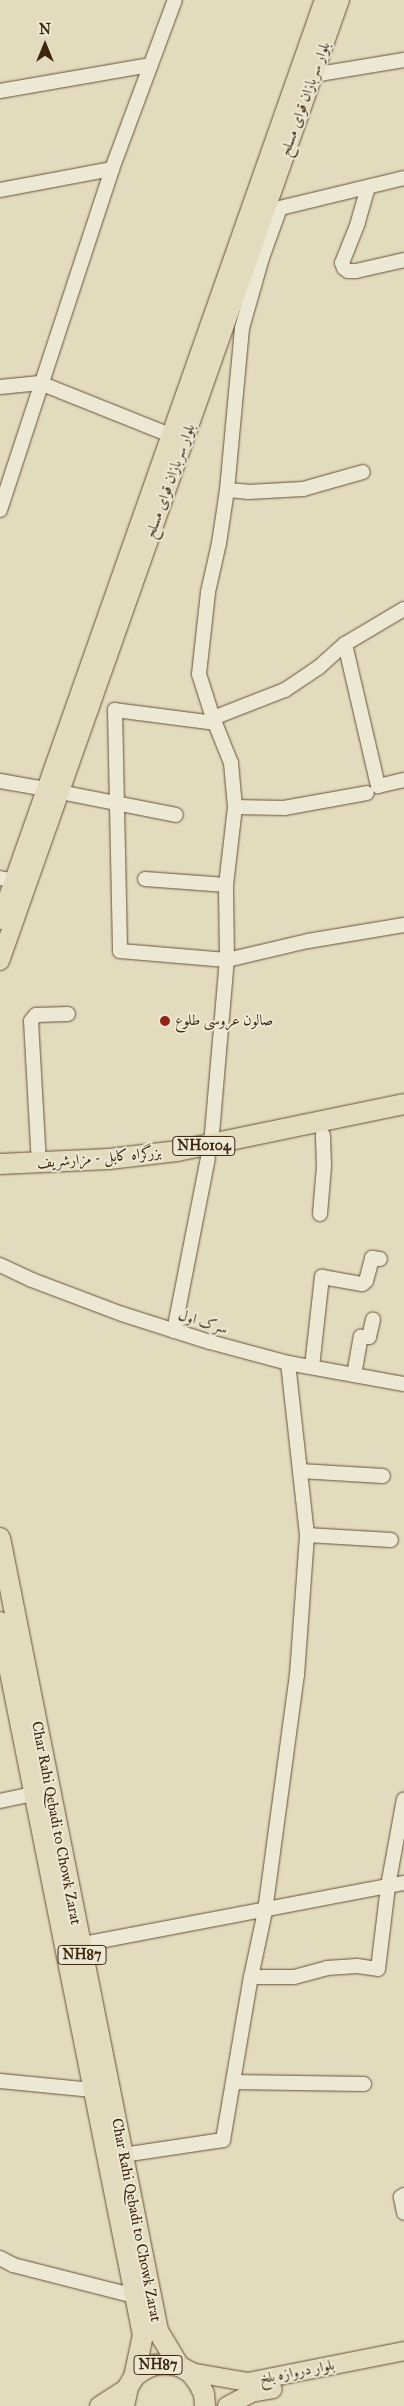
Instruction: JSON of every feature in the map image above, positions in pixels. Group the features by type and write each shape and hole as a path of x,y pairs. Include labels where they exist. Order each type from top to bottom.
{"highway":[{"name":"بزرگراه کابل - مزارشریف","path":"0,1175 110,1170 209,1151 404,1104"},
{"name":"بزرگراه کابل - مزارشریف","path":"0,1164 39,1164 209,1151 323,1135 404,1118"},
{"name":"Char Rahi Qebadi to Chowk Zarat","path":"0,1538 73,1946 93,2090 143,2334 129,2390"},
{"name":"Char Rahi Qebadi to Chowk Zarat","path":"0,1622 34,1794 123,2155 158,2331 184,2370"},
{"name":"NH87","path":"129,2390 143,2370 154,2365 167,2364 184,2370 198,2382 204,2394 205,2406"}],"main road":[{"name":"بلوار سربازان قوای مسلح","path":"0,962 53,791 170,435 324,0"},
{"name":"بلوار سربازان قوای مسلح","path":"0,920 7,879 53,791 340,0"},
{"name":"بلوار دروازه بلخ","path":"184,2370 248,2382 404,2351"},
{"name":"بلوار دروازه بلخ","path":"227,2406 251,2393 404,2363"},
{"name":"NH87","path":"99,2406 129,2390"}],"street":[{"path":"0,510 40,383 112,169 175,0"},
{"path":"313,76 404,60"},
{"path":"0,91 151,65"},
{"path":"0,190 112,169"},
{"path":"174,1331 209,1151 227,960 226,885 235,807 230,763 199,674 208,592 219,543 227,490 242,328 262,258 280,208 404,178"},
{"path":"368,187 358,223 342,263 344,268 348,271 356,271 404,260"},
{"path":"0,387 40,383 170,435"},
{"path":"227,490 248,492 303,489 363,472"},
{"path":"404,609 346,644 318,668 284,690 214,721 115,710 120,951 227,960 308,941 404,926"},
{"path":"346,644 378,786 404,780"},
{"path":"0,781 117,802 176,815"},
{"path":"235,807 284,808 367,792"},
{"path":"146,879 226,885"},
{"path":"39,1164 31,1021 32,1017 36,1014 68,1014"},
{"path":"320,1214 324,1166 323,1135"},
{"path":"312,1367 322,1277 362,1284 366,1281 372,1258 380,1259"},
{"name":"سرک اول","path":"0,1265 122,1314 174,1331 288,1363 404,1384"},
{"path":"354,1375 361,1337 369,1336 373,1320"},
{"path":"123,2155 223,2140 251,1977 265,1911 297,1676 307,1535 288,1363"},
{"path":"300,1471 383,1476"},
{"path":"307,1535 391,1540"},
{"path":"0,1801 34,1794"},
{"path":"251,1977 294,1977 327,1968 349,1966 378,1969 388,1886 404,1799"},
{"path":"73,1946 265,1911 404,1883"},
{"path":"0,2082 93,2090"},
{"path":"233,2082 364,2084"},
{"path":"404,2195 402,2197 404,2213"},
{"path":"0,2258 13,2265 135,2296"}],"place":[{"name":"صالون عروسی طلوع","path":"165,1021"}]}
